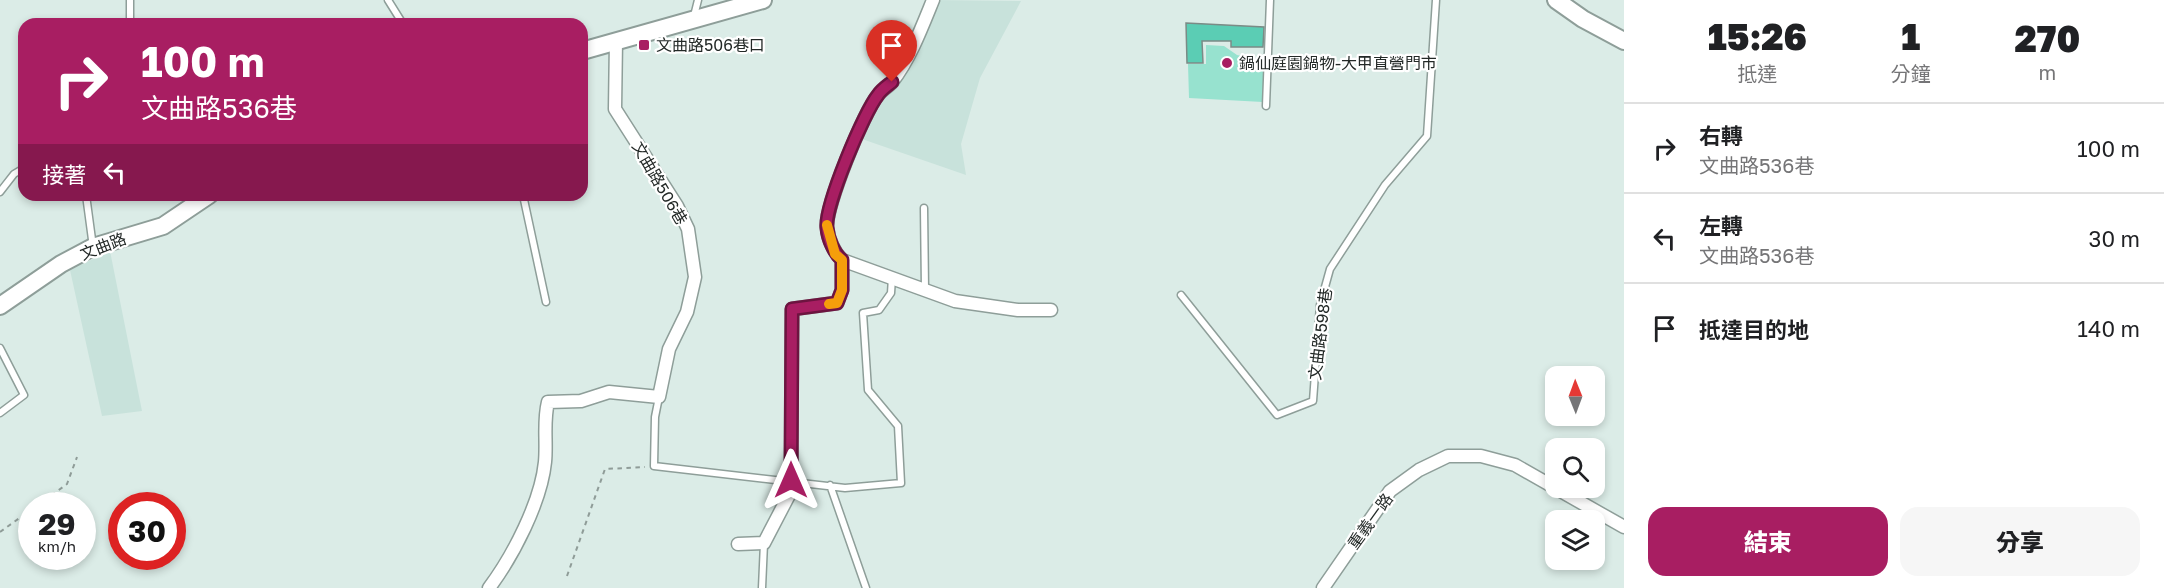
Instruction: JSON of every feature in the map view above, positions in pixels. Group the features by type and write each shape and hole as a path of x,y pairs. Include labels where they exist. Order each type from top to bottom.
{"street":[{"path":"588,49 763,0"},
{"path":"933,0 920,31 892,82 878,94 866,116 841,176 826,227 835,254 842,260 955,301 1018,310 1051,310"},
{"path":"1556,0 1583,19 1624,41"},
{"name":"文曲路506巷","path":"616,40 615,109 677,206 688,230 695,277 687,312 669,349 659,397"},
{"name":"文曲路","path":"0,306 61,264 93,248 163,226 200,201"},
{"path":"738,544 764,543 789,495 792,309 837,303 842,290 842,260"},
{"path":"489,588 504,568 541,487 545,461 548,402 580,401 609,392 659,397"},
{"name":"重義一路","path":"1323,588 1390,491 1419,470 1448,456 1481,456 1515,465 1624,527"}],"lane":[{"path":"130,0 130,18"},
{"path":"388,0 399,18"},
{"path":"693,20 698,0"},
{"path":"1266,106 1270,0"},
{"name":"文曲路598巷","path":"1181,295 1277,415 1312,401 1320,304 1330,269 1385,185 1427,136 1436,0"},
{"path":"0,192 18,172"},
{"path":"87,201 93,248"},
{"path":"524,201 546,302"},
{"path":"924,208 926,290"},
{"path":"654,466 845,488 901,483 898,426 868,390 863,313 879,310 891,293 892,278"},
{"path":"0,348 24,395 0,413"},
{"name":"文曲路506巷","path":"654,466 655,417 659,397"},
{"path":"830,486 866,588"},
{"path":"762,588 764,543"}],"path":[{"path":"56,492 67,484 77,457"},
{"path":"567,576 605,470 654,466"},
{"path":"0,532 18,520"}],"shaded area":[{"path":"931,0 1021,1 980,78 961,144 966,175 859,138 870,105 890,88"},
{"path":"110,251 142,411 102,416 70,270"}],"green space":[{"path":"1206,45 1224,46 1237,55 1265,61 1263,102 1189,98 1188,64 1206,64"}],"building":[{"path":"1186,23 1264,27 1263,47 1231,47 1231,41 1202,41 1203,63 1187,63"}],"slow traffic":[{"path":"827,225 835,254 842,260 842,290 837,303 829,304"}],"place":[{"name":"文曲路506巷口","path":"644,45"},
{"name":"鍋仙庭園鍋物-大甲直營門市","path":"1227,63"}],"route":[{"path":"791,480 792,309 837,303 842,290 842,260 835,254 826,227 830,210 841,176 866,116 878,94 892,82"}]}
